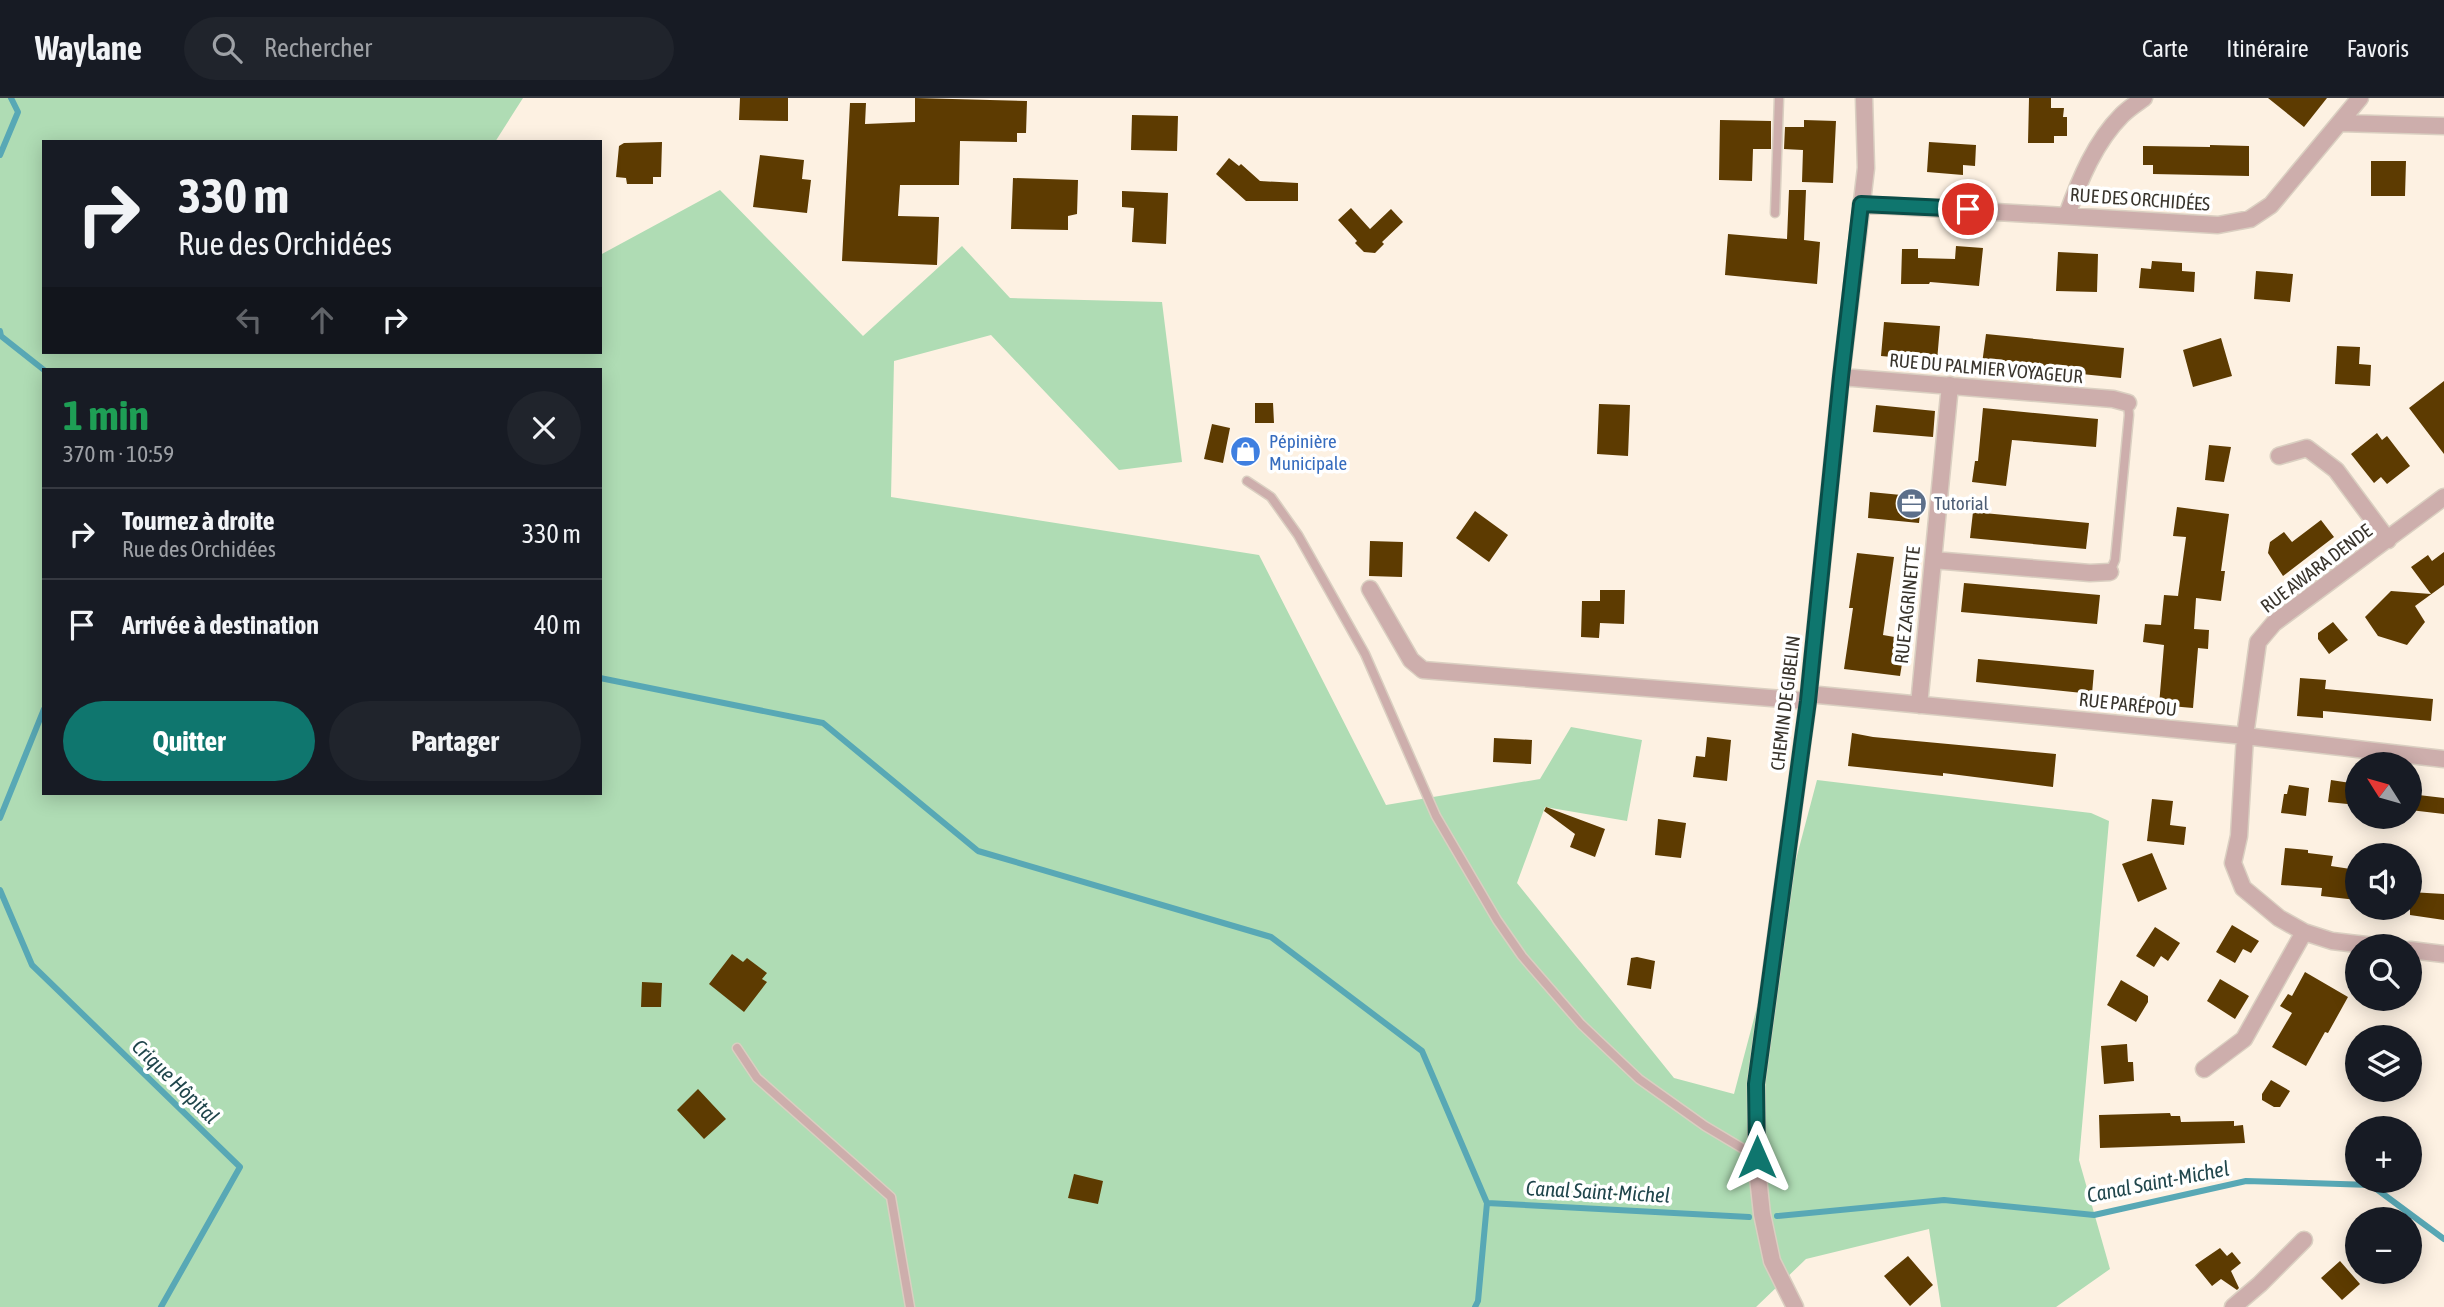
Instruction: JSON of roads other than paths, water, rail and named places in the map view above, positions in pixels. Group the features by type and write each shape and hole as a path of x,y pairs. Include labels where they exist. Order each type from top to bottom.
{"street":[{"name":"CHEMIN DE GIBELIN","path":"1796,1307 1772,1261 1762,1214 1757,1157 1756,1084 1808,697 1866,168 1864,98"},
{"path":"2067,215 2080,179 2098,147 2122,114 2144,98"},
{"name":"RUE DES ORCHIDÉES","path":"1861,204 2218,225 2249,219 2271,205 2360,98"},
{"path":"2340,122 2444,126"},
{"name":"RUE DU PALMIER VOYAGEUR","path":"1841,377 2113,399 2128,403"},
{"name":"RUE ZAGRINETTE","path":"1919,705 1950,385"},
{"path":"2279,456 2307,448 2336,470 2388,540"},
{"name":"RUE AWARA DENDE","path":"2345,943 2304,932 2279,918 2243,888 2232,863 2239,835 2245,736 2258,642 2274,623 2444,497"},
{"path":"1933,560 2090,573 2110,572"},
{"name":"RUE PARÉPOU","path":"1370,589 1411,660 1423,670 1919,705 2245,736 2444,759"},
{"path":"2204,1069 2244,1040 2304,932"},
{"path":"2422,951 2444,954"},
{"path":"2233,1307 2304,1240"}],"lane":[{"path":"1775,213 1779,98"},
{"path":"2110,572 2115,560 2128,403"},
{"path":"1247,481 1271,497 1298,535 1365,654 1436,816 1497,920 1522,956 1581,1024 1639,1079 1705,1126 1757,1157"},
{"path":"737,1048 757,1079 891,1197 910,1307"}],"waterway":[{"name":"Crique Hôpital","path":"0,155 18,112 11,98"},
{"name":"Crique Hôpital","path":"0,331 1,336 42,368"},
{"path":"602,678 823,723 978,851 1271,937 1422,1051 1487,1203 1478,1301 1475,1307"},
{"name":"Crique Hôpital","path":"0,818 42,714"},
{"name":"Crique Hôpital","path":"0,890 32,965 240,1167 161,1307"},
{"name":"Canal Saint-Michel","path":"1777,1216 1944,1200 2094,1215 2246,1181 2371,1185 2444,1239"},
{"name":"Canal Saint-Michel","path":"1487,1203 1749,1217"}],"place":[{"name":"Pépinière Municipale","path":"1246,452"},
{"name":"Tutorial","path":"1911,503"}]}
